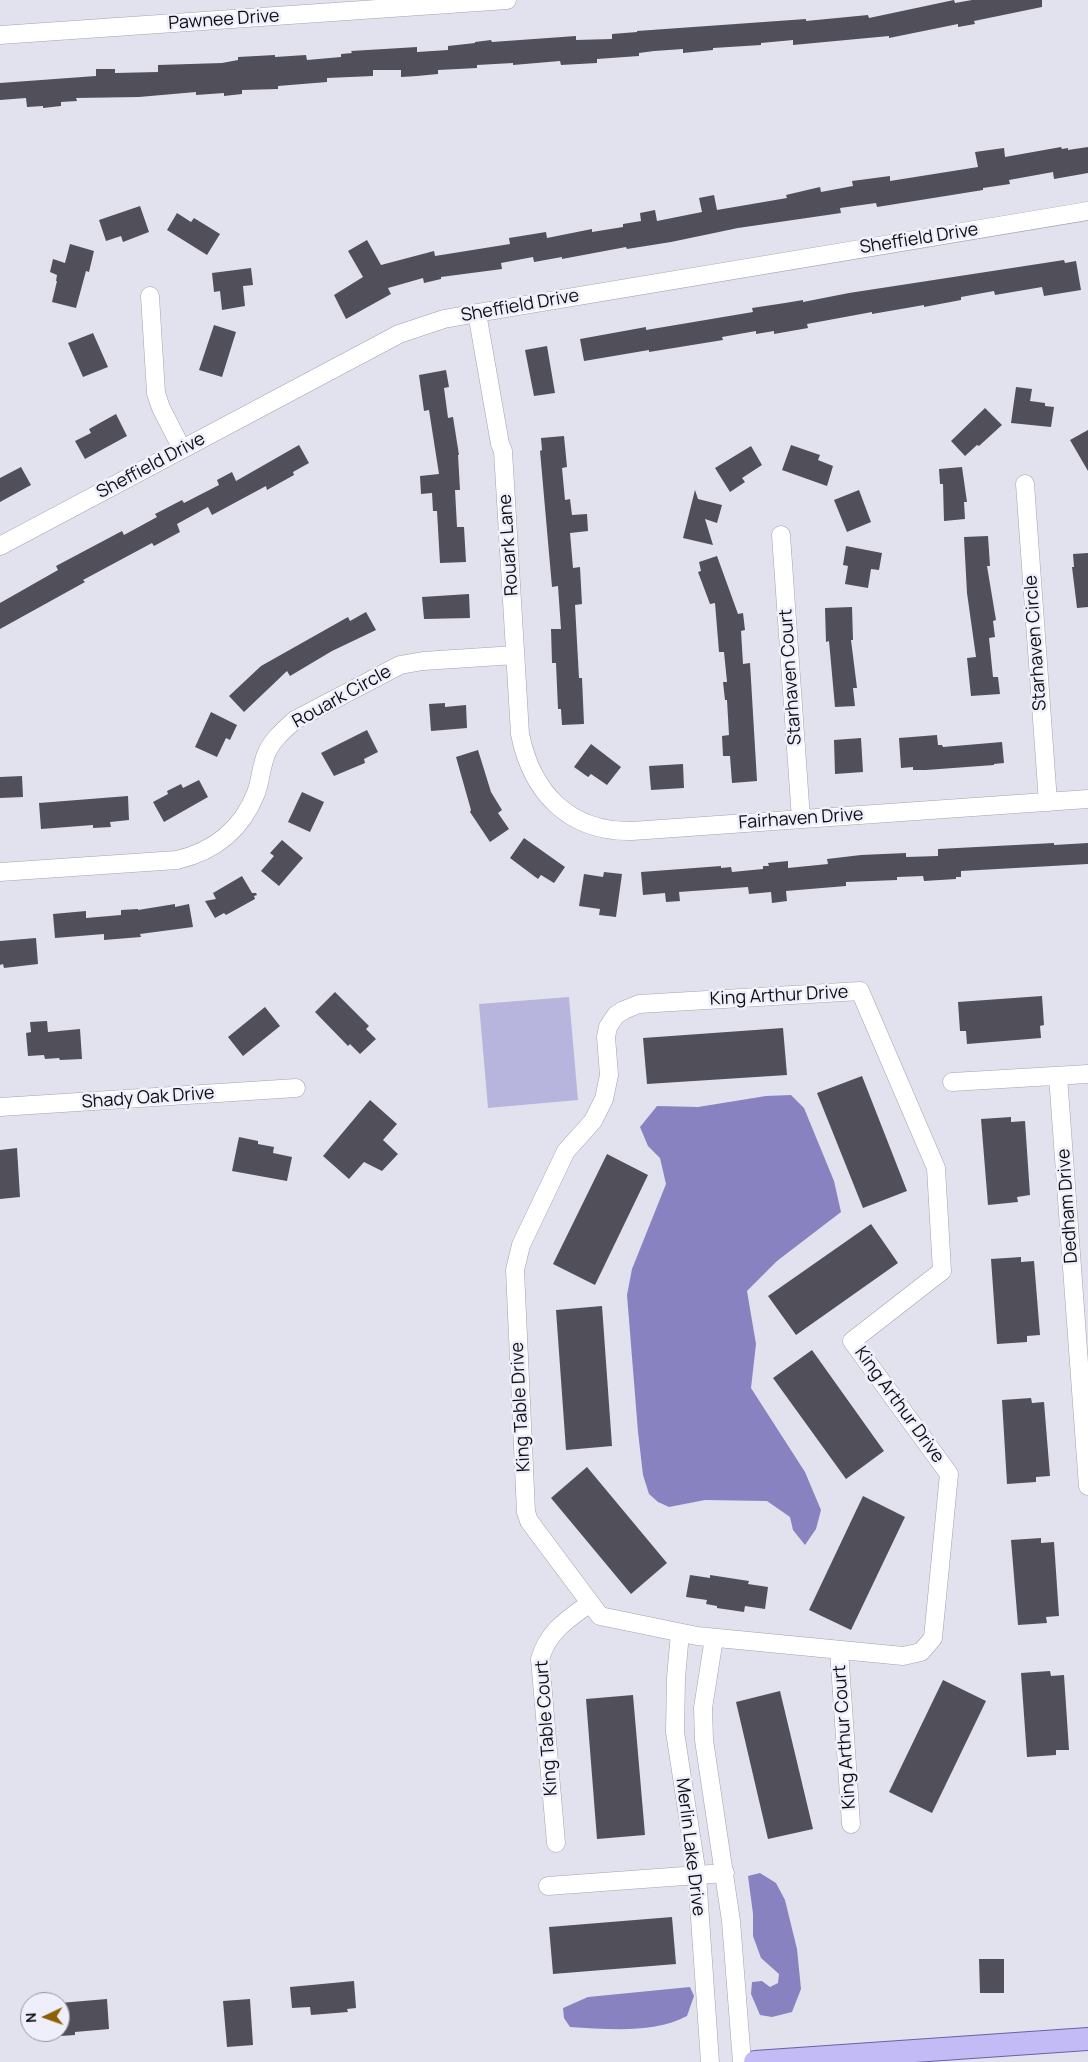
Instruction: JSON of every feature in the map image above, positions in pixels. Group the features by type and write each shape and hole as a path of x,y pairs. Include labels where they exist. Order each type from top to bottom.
{"main road":[{"path":"755,2062 1088,2039"}],"street":[{"name":"Pawnee Drive","path":"0,35 507,0"},
{"name":"Sheffield Drive","path":"0,546 399,334 436,321 1088,211"},
{"path":"150,296 156,393 165,418 182,449"},
{"name":"Rouark Lane","path":"477,313 500,444 503,451 520,734 524,752 533,776"},
{"name":"Starhaven Circle","path":"1025,484 1048,802"},
{"name":"Starhaven Court","path":"781,535 801,819"},
{"name":"Rouark Circle","path":"0,872 177,860 201,853 224,840 241,821 257,791 261,766 268,751 283,731 295,720 400,665 423,661 516,655"},
{"name":"Fairhaven Drive","path":"533,776 549,798 569,814 595,826 617,831 1088,799"},
{"name":"King Arthur Drive","path":"604,1099 609,1075 607,1030 616,1015 632,1006 860,991 936,1168 942,1271 852,1341 949,1474 933,1638 921,1652 912,1655 697,1636"},
{"path":"952,1082 1088,1074"},
{"name":"Dedham Drive","path":"1058,1076 1083,1348 1088,1486"},
{"name":"Shady Oak Drive","path":"0,1107 296,1088"},
{"name":"King Table Drive","path":"604,1099 593,1121 566,1150 521,1245 515,1270 526,1512 529,1521 600,1616 697,1636"},
{"name":"King Table Court","path":"556,1843 540,1659 544,1645 554,1630 590,1603"},
{"name":"Merlin Lake Drive","path":"697,1636 706,1682 703,1716 704,1740 731,1921 742,2062"},
{"name":"Merlin Lake Drive","path":"697,1636 676,1678 675,1732 697,1875 710,2062"},
{"name":"King Arthur Court","path":"839,1650 850,1824"},
{"path":"548,1886 725,1873"}],"shaded area":[{"path":"569,997 578,1100 488,1108 479,1004"},
{"path":"791,1095 804,1108 834,1181 841,1212 777,1261 747,1291 756,1344 751,1388 805,1472 821,1510 816,1529 805,1545 793,1530 790,1517 767,1501 705,1500 669,1507 658,1502 649,1494 643,1475 638,1432 627,1295 632,1269 666,1184 660,1158 648,1146 640,1127 657,1106 698,1107 766,1096"},
{"path":"760,1873 776,1883 785,1900 797,1949 801,1989 792,2012 772,2017 760,2015 751,1994 752,1982 762,1981 770,1987 778,1983 779,1974 761,1958 753,1936 753,1914 748,1876"},
{"path":"690,1987 694,1996 687,2016 660,2026 630,2029 570,2027 564,2018 563,2008 588,1997"}],"building":[{"path":"954,0 955,3 972,0 1042,0 1042,7 974,21 975,24 958,27 958,24 889,38 889,36 793,45 793,40 683,53 683,49 654,51 639,53 639,56 597,59 597,63 561,65 560,61 513,65 513,63 477,65 477,68 438,70 438,74 401,77 401,70 373,70 373,76 327,78 327,82 278,86 278,89 242,90 242,94 224,96 224,93 196,95 196,92 139,97 76,98 77,101 61,102 61,106 43,108 43,106 27,107 26,98 0,100 0,83 96,76 96,69 115,69 115,73 158,72 158,65 222,63 238,60 238,57 306,55 307,60 341,57 341,54 352,53 351,51 417,47 417,52 448,50 448,46 491,40 492,42 576,36 576,40 612,39 612,34 637,31 806,19 806,21 868,15 869,18"},
{"path":"1061,147 1062,149 1068,148 1068,150 1088,147 1088,173 1054,179 1053,172 1009,180 1010,184 983,188 983,190 877,207 876,203 840,208 841,213 738,228 671,242 627,249 626,247 562,259 562,257 534,262 533,257 501,263 502,269 441,277 441,279 424,283 423,278 388,288 391,294 346,319 334,295 363,277 348,251 367,240 381,265 434,251 435,256 510,244 509,238 546,232 547,238 592,229 592,232 623,227 623,224 641,221 640,213 655,210 657,221 702,212 699,198 714,195 717,210 787,198 786,195 820,187 821,192 853,186 852,181 890,176 890,181 978,167 975,152 1004,148 1005,157"},
{"path":"140,206 149,232 123,242 121,236 106,241 99,220"},
{"path":"177,213 191,222 194,218 220,234 207,255 167,230"},
{"path":"70,244 94,251 89,272 86,271 76,308 52,302 57,281 57,275 50,272 53,259 65,263"},
{"path":"1064,260 1065,263 1076,261 1081,290 1044,296 1042,287 995,295 994,291 961,297 961,300 924,307 924,305 872,314 872,312 807,324 808,328 774,334 774,331 756,334 756,331 722,337 723,340 584,361 580,339 646,327 646,330 753,312 752,308 803,300 803,302 849,293"},
{"path":"251,268 253,285 243,286 245,306 222,310 220,291 214,292 212,273"},
{"path":"214,325 236,332 222,377 199,370"},
{"path":"93,333 108,367 83,377 68,343"},
{"path":"547,346 555,393 534,396 525,350"},
{"path":"446,370 449,387 444,388 448,418 453,417 459,455 460,490 455,490 457,527 464,527 466,562 440,563 437,511 433,511 432,493 421,494 420,476 439,474 429,410 424,411 419,375"},
{"path":"1016,387 1032,389 1030,401 1045,403 1045,406 1054,407 1051,427 1011,423"},
{"path":"985,408 1002,425 965,456 951,441"},
{"path":"116,414 127,436 85,459 75,441 91,433 89,429"},
{"path":"1088,430 1088,471 1070,440"},
{"path":"564,436 567,467 562,468 565,500 570,499 572,515 587,514 588,531 570,533 573,568 580,567 582,604 575,605 579,678 582,678 584,724 562,725 561,709 558,709 556,663 552,663 551,629 561,629 558,586 552,587 540,451 542,450 541,438"},
{"path":"299,445 309,463 293,472 294,475 267,490 266,486 212,515 208,507 177,524 180,532 154,546 152,543 83,580 85,582 0,629 0,603 58,570 56,566 122,531 124,535 157,517 155,514 182,500 184,503 219,485 217,480 232,472 236,481"},
{"path":"791,445 820,455 818,460 833,466 827,486 782,470"},
{"path":"751,446 762,465 742,478 745,482 730,492 715,468"},
{"path":"21,467 31,485 0,502 0,478"},
{"path":"962,467 967,502 964,502 965,519 944,521 943,484 940,484 939,469"},
{"path":"695,490 698,499 722,505 717,523 705,519 713,545 683,538"},
{"path":"859,490 871,522 847,532 834,500"},
{"path":"988,536 990,566 987,566 996,620 993,621 995,637 989,638 993,677 998,677 1000,694 971,696 967,658 976,657 967,593 964,537"},
{"path":"846,546 882,553 879,570 871,569 868,588 845,584 848,566 843,565"},
{"path":"1088,553 1088,607 1077,608 1072,567 1074,567 1073,554"},
{"path":"717,556 738,614 743,613 745,630 741,631 743,664 750,663 757,781 732,783 730,756 723,756 722,736 729,735 727,700 725,700 723,682 727,682 724,652 719,652 715,603 710,604 698,572 701,571 699,562"},
{"path":"469,594 470,618 424,619 422,597"},
{"path":"852,607 853,640 851,640 857,688 853,688 855,706 835,707 829,641 826,642 825,608"},
{"path":"366,612 376,630 332,651 290,676 287,671 244,712 229,696 261,666 348,617 350,621"},
{"path":"445,703 445,707 466,705 467,728 431,731 429,704"},
{"path":"211,712 237,725 230,740 226,738 217,757 195,747"},
{"path":"367,730 378,752 364,759 365,763 334,776 321,753"},
{"path":"937,735 938,745 943,747 1002,742 1004,763 926,770 913,770 913,767 901,768 899,738"},
{"path":"861,738 863,772 835,774 834,740"},
{"path":"591,744 621,767 607,785 591,774 588,777 574,767"},
{"path":"478,750 491,792 502,810 498,813 509,829 490,842 470,812 456,757"},
{"path":"683,764 684,788 651,790 649,766"},
{"path":"22,776 23,797 0,798 0,777"},
{"path":"199,780 208,797 164,822 153,802 168,794 167,791 181,784 183,788"},
{"path":"302,792 324,802 310,832 288,822"},
{"path":"128,796 129,820 110,822 111,827 93,828 93,825 41,829 39,803"},
{"path":"524,838 565,867 554,883 541,875 538,879 510,858"},
{"path":"282,840 303,858 279,886 261,871 274,856 270,853"},
{"path":"1054,843 1054,845 1088,843 1088,864 961,871 961,877 956,877 956,879 924,881 923,876 897,877 897,880 846,882 846,886 786,891 787,901 772,903 771,892 749,894 748,887 679,892 680,901 666,902 665,893 643,895 641,872 721,866 721,868 731,867 732,872 763,869 763,866 769,866 768,863 788,861 788,868 828,864 827,859 861,855 906,853 906,857 938,856 938,849"},
{"path":"604,872 622,874 616,917 599,915 600,909 579,906 584,874 603,877"},
{"path":"242,876 252,893 256,893 255,899 226,915 224,913 215,918 205,901 216,899 213,893"},
{"path":"175,904 175,907 189,904 193,927 140,934 141,937 104,940 104,934 55,938 53,914 86,911 86,918 121,915 121,910 138,910"},
{"path":"36,938 38,964 4,968 3,964 0,965 0,941"},
{"path":"335,992 369,1026 366,1029 376,1039 360,1054 350,1044 348,1046 315,1012"},
{"path":"1042,996 1044,1025 1040,1026 1041,1038 967,1044 966,1031 960,1031 958,1002"},
{"path":"265,1007 280,1026 243,1056 228,1037"},
{"path":"47,1021 48,1032 80,1029 82,1059 60,1060 59,1058 45,1059 44,1055 28,1056 26,1033 31,1032 30,1022"},
{"path":"783,1028 787,1075 647,1084 643,1038"},
{"path":"862,1076 907,1191 863,1208 817,1093"},
{"path":"370,1100 397,1124 383,1140 398,1154 382,1171 364,1162 349,1179 323,1156"},
{"path":"1011,1117 1011,1122 1025,1121 1030,1195 1017,1197 1018,1202 988,1205 981,1119"},
{"path":"239,1137 258,1141 258,1144 274,1147 273,1153 292,1157 287,1181 232,1171"},
{"path":"17,1148 20,1197 0,1199 0,1150"},
{"path":"607,1154 648,1175 595,1285 553,1264"},
{"path":"871,1224 898,1263 796,1335 768,1296"},
{"path":"1021,1257 1021,1262 1034,1261 1040,1335 1027,1336 1027,1342 997,1344 991,1259"},
{"path":"602,1306 612,1446 566,1450 556,1310"},
{"path":"812,1350 884,1451 846,1479 773,1378"},
{"path":"1031,1398 1032,1403 1044,1402 1050,1476 1036,1477 1036,1482 1007,1484 1002,1400"},
{"path":"587,1467 667,1563 631,1594 551,1498"},
{"path":"863,1496 905,1517 851,1630 809,1610"},
{"path":"1041,1538 1041,1543 1054,1542 1059,1616 1046,1617 1047,1623 1018,1625 1011,1540"},
{"path":"690,1575 710,1578 710,1575 749,1581 748,1584 768,1587 765,1609 745,1606 744,1612 717,1608 717,1606 706,1604 707,1600 686,1597"},
{"path":"1050,1671 1051,1676 1064,1675 1069,1750 1056,1750 1056,1755 1027,1757 1021,1673"},
{"path":"943,1680 986,1701 932,1813 889,1792"},
{"path":"780,1691 813,1829 768,1839 736,1702"},
{"path":"633,1695 645,1835 597,1839 586,1699"},
{"path":"672,1917 676,1964 553,1974 549,1927"},
{"path":"979,1959 1004,1959 1004,1993 980,1993"},
{"path":"354,1981 356,2008 347,2009 348,2012 311,2015 310,2007 292,2008 290,1987"},
{"path":"107,1999 109,2029 75,2032 75,2035 70,2035 70,2002"},
{"path":"250,1999 253,2045 227,2047 223,2001"}]}
